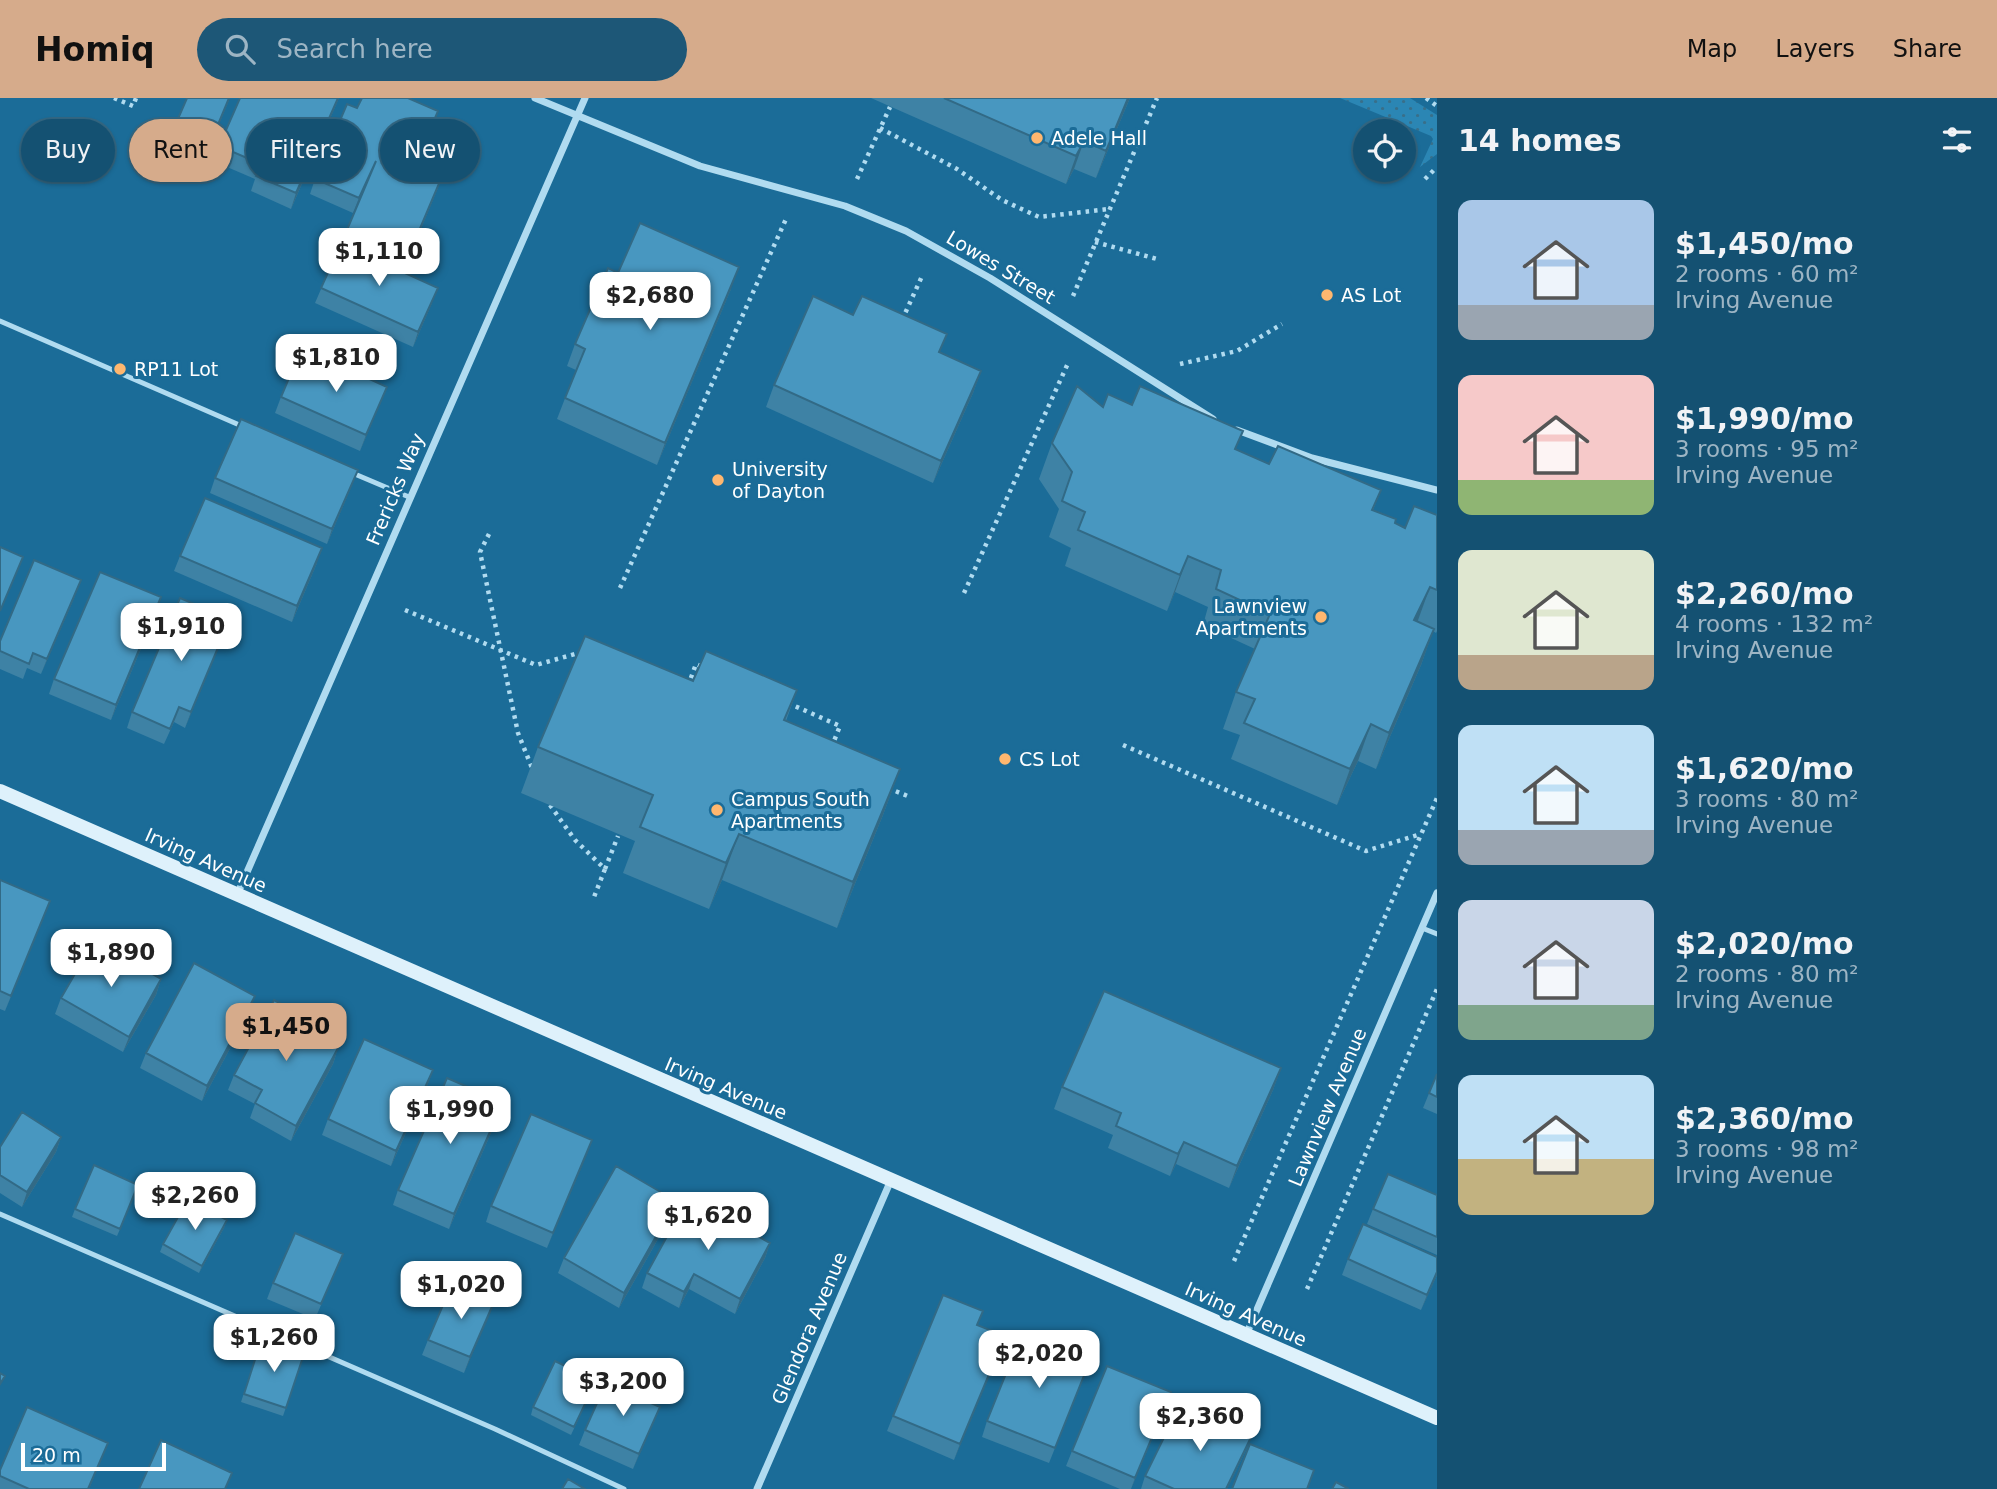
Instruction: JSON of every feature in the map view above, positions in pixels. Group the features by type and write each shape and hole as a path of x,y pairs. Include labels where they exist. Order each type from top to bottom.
{"street":[{"name":"Lowes Street","path":"535,98 700,166 845,206 936,246 1062,322 1201,412 1250,435 1312,458 1437,490"},
{"name":"Frericks Way","path":"237,895 585,98"},
{"name":"Irving Avenue","path":"0,791 1437,1418"},
{"name":"Lawnview Avenue","path":"1246,1335 1437,893"},
{"name":"Glendora Avenue","path":"757,1489 891,1180"}],"lane":[{"path":"0,321 249,429"},
{"path":"336,466 409,497"},
{"path":"1422,928 1437,934"},
{"path":"0,1214 495,1429 624,1489"}],"path":[{"path":"114,98 132,106 136,98"},
{"path":"1062,322 1157,98"},
{"path":"1426,98 1437,106"},
{"path":"845,206 890,107"},
{"path":"880,128 957,169 1002,200 1039,217 1109,209"},
{"path":"1426,179 1437,167"},
{"path":"620,588 797,194"},
{"path":"1095,242 1157,259"},
{"path":"900,326 936,246"},
{"path":"1135,368 1168,366 1237,351 1282,324"},
{"path":"964,593 1081,335"},
{"path":"489,534 480,552 497,648 517,733 532,768"},
{"path":"405,610 537,665 575,654 587,659"},
{"path":"687,687 696,664 708,669"},
{"path":"780,700 840,726 830,750"},
{"path":"1123,745 1366,851 1422,833"},
{"path":"886,787 910,797"},
{"path":"1234,1261 1437,798"},
{"path":"550,805 575,840 605,869"},
{"path":"594,897 618,836"},
{"path":"1307,1289 1437,989"}],"shaded area":[{"path":"1340,98 1410,98 1437,115 1437,154 1420,167 1433,139 1416,130 1416,119 1390,119"}],"building":[{"path":"187,98 229,98 220,119 178,119"},
{"path":"240,98 338,98 329,119 246,119 246,158 232,152 231,119"},
{"path":"362,98 408,98 438,111 435,119 380,119 380,182 440,182 405,264 344,237 376,161 359,198 322,182 366,182 366,119 341,119 347,104 357,108"},
{"path":"944,98 1128,98 1106,151 1084,141 1076,156"},
{"path":"270,182 301,182 296,193"},
{"path":"640,223 739,267 665,443 565,398 585,349 575,344 608,268 618,273"},
{"path":"341,244 438,288 418,332 321,288"},
{"path":"813,296 853,315 862,296 947,334 939,352 981,371 941,461 774,385"},
{"path":"315,354 387,387 366,435 281,397 294,366 307,372"},
{"name":"Lawnview Apartments","path":"1077,386 1103,407 1108,394 1132,405 1140,386 1243,431 1235,449 1269,464 1278,446 1381,490 1372,510 1396,519 1395,523 1405,528 1414,506 1437,515 1437,590 1430,587 1414,620 1434,629 1389,733 1371,724 1350,769 1244,723 1255,699 1236,692 1270,614 1216,589 1221,570 1188,556 1180,575 1078,530 1085,512 1062,501 1072,472 1052,443"},
{"path":"241,419 358,470 332,529 215,478"},
{"path":"205,498 322,548 297,606 180,556"},
{"path":"0,547 23,557 0,611"},
{"path":"34,560 81,580 47,659 33,653 29,664 0,651 0,641"},
{"path":"100,572 161,597 116,705 54,679"},
{"path":"180,598 230,619 191,712 179,707 170,729 132,712"},
{"name":"Campus South Apartments","path":"585,636 693,681 706,651 797,690 784,720 900,769 853,882 739,834 726,863 640,827 653,795 538,747"},
{"path":"0,880 50,901 11,996 0,991"},
{"path":"94,941 161,979 129,1037 61,998"},
{"path":"194,963 255,996 207,1086 146,1053"},
{"path":"1104,991 1281,1068 1237,1166 1184,1142 1178,1154 1116,1126 1121,1113 1062,1087"},
{"path":"274,1000 316,1023 311,1033 338,1048 296,1126 255,1103 262,1090 234,1075"},
{"path":"364,1039 433,1070 396,1151 328,1119"},
{"path":"1437,1074 1437,1097 1429,1093"},
{"path":"447,1078 503,1102 454,1214 398,1190"},
{"path":"22,1112 61,1137 27,1192 0,1175 0,1147"},
{"path":"531,1114 592,1140 553,1233 491,1206"},
{"path":"94,1165 138,1185 120,1229 75,1209"},
{"path":"616,1166 676,1201 624,1293 564,1258"},
{"path":"1388,1174 1437,1195 1437,1237 1373,1209"},
{"path":"688,1198 770,1243 740,1299 694,1274 684,1292 647,1273"},
{"path":"188,1199 227,1220 202,1266 163,1244"},
{"path":"1363,1224 1437,1257 1437,1272 1427,1295 1348,1259"},
{"path":"295,1233 343,1254 321,1304 273,1283"},
{"path":"452,1284 494,1302 470,1357 428,1340"},
{"path":"943,1295 983,1311 977,1325 1005,1336 960,1444 893,1416"},
{"path":"1023,1331 1091,1358 1055,1448 987,1421"},
{"path":"261,1341 304,1354 286,1408 244,1394"},
{"path":"555,1361 596,1381 574,1427 533,1407"},
{"path":"1107,1366 1171,1392 1135,1478 1072,1451"},
{"path":"606,1383 660,1407 639,1454 585,1430"},
{"path":"27,1407 108,1443 88,1489 29,1489 0,1476 0,1470"},
{"path":"1209,1410 1254,1431 1226,1489 1174,1489 1145,1476 1177,1411 1203,1423"},
{"path":"161,1440 232,1473 225,1489 139,1489"},
{"path":"1250,1444 1314,1470 1307,1489 1232,1489"},
{"path":"568,1479 585,1489 562,1489"},
{"path":"1336,1482 1349,1489 1332,1489"}],"place":[{"name":"Adele Hall","path":"1037,138"},
{"name":"AS Lot","path":"1327,295"},
{"name":"RP11 Lot","path":"120,369"},
{"name":"University of Dayton","path":"718,480"},
{"name":"Lawnview Apartments","path":"1321,617"},
{"name":"CS Lot","path":"1005,759"},
{"name":"Campus South Apartments","path":"717,810"}]}
